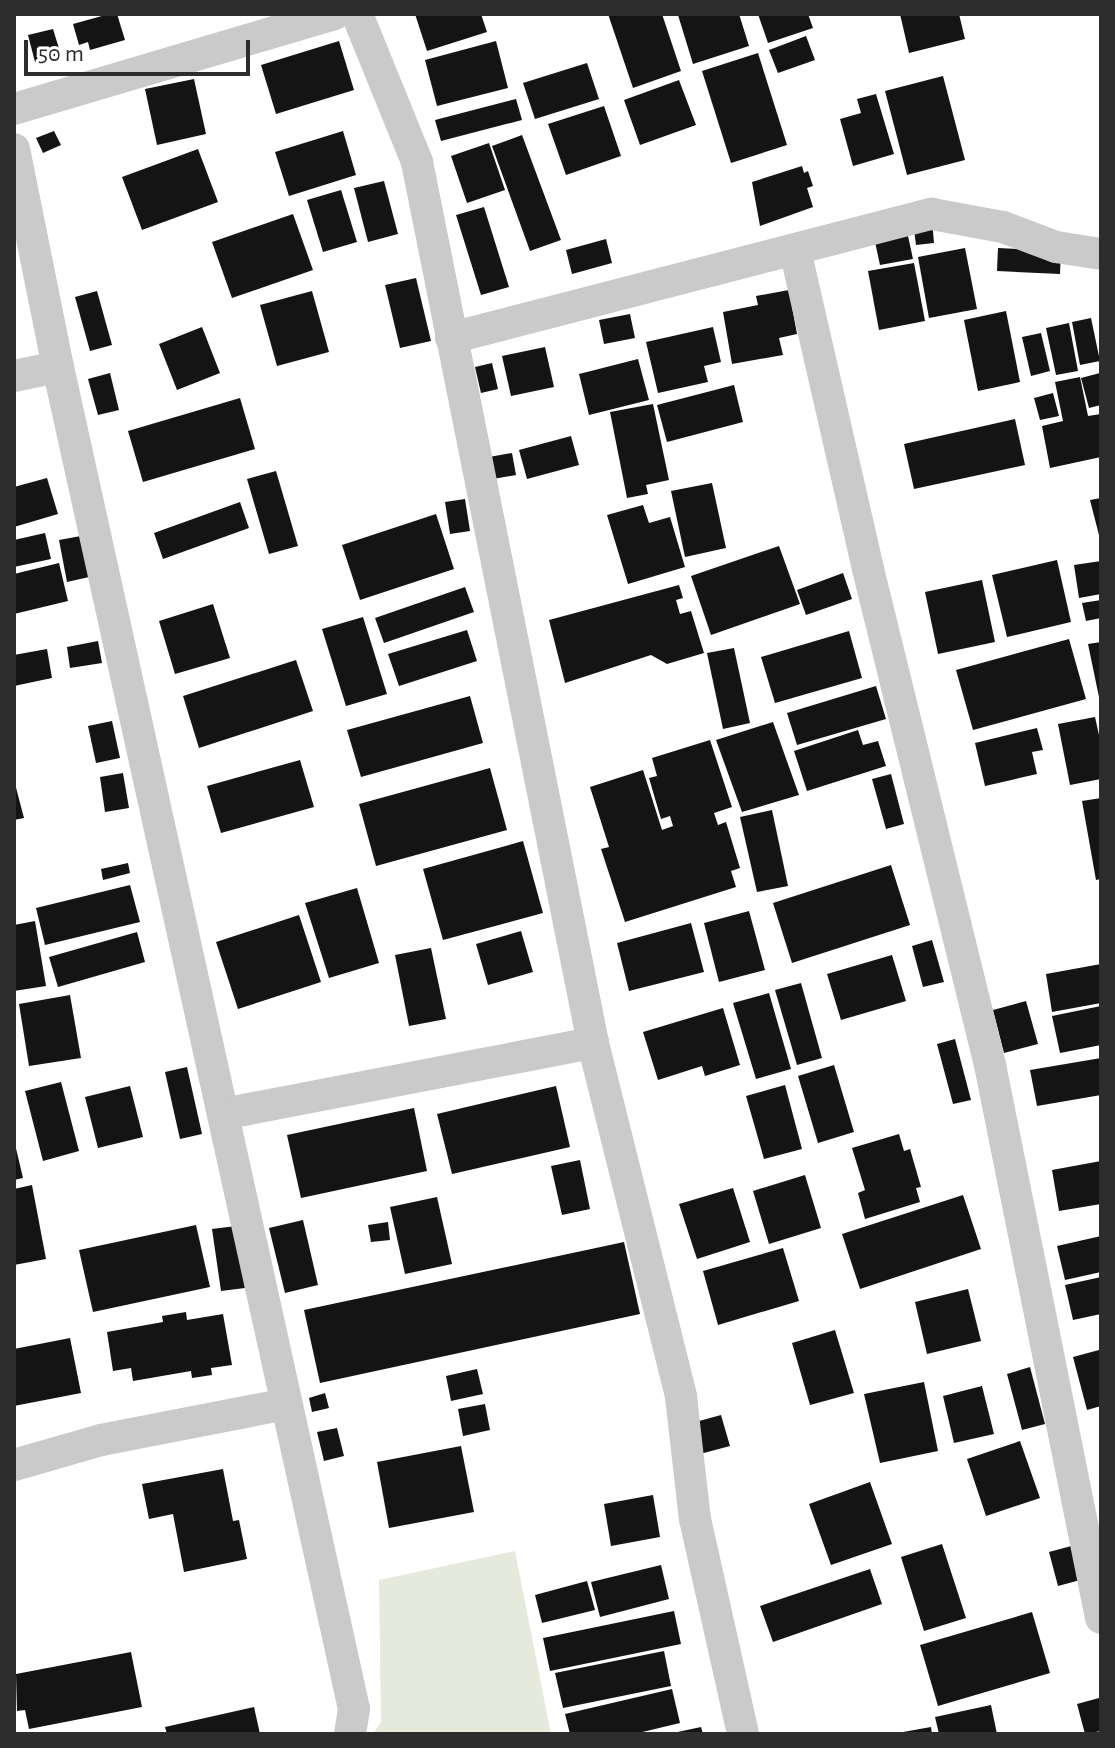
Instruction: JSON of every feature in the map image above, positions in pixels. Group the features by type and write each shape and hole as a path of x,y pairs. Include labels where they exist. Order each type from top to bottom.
{"street":[{"path":"14,109 334,14"},
{"path":"357,14 417,162 593,1043 681,1397 695,1519 743,1734"},
{"path":"14,149 58,367 354,1709 350,1734"},
{"path":"451,338 932,214 1003,227 1056,247 1101,254"},
{"path":"795,250 868,569 990,1065 1101,1618"},
{"path":"14,376 58,367"},
{"path":"223,1114 593,1043"},
{"path":"14,1465 101,1440 286,1404"}],"shaded area":[{"path":"515,1551 551,1734 373,1734 381,1722 379,1580"}],"building":[{"path":"117,14 125,40 90,50 88,42 79,45 73,24"},
{"path":"415,14 481,14 487,32 427,51"},
{"path":"608,14 662,14 681,71 633,88"},
{"path":"739,14 749,46 693,64 678,15"},
{"path":"758,14 808,14 813,28 768,43"},
{"path":"900,14 959,14 965,39 909,53"},
{"path":"53,29 61,55 35,62 28,35"},
{"path":"806,36 815,60 778,73 769,50"},
{"path":"339,41 354,90 276,114 261,65"},
{"path":"496,41 508,88 437,106 425,60"},
{"path":"758,53 787,145 731,163 702,71"},
{"path":"587,63 599,99 535,119 523,83"},
{"path":"943,76 965,160 907,175 885,91"},
{"path":"194,79 206,134 157,145 145,89"},
{"path":"679,80 696,125 640,145 624,100"},
{"path":"876,94 894,154 853,166 840,119 861,113 857,99"},
{"path":"516,99 522,120 441,141 435,120"},
{"path":"604,106 621,156 566,175 548,124"},
{"path":"54,131 61,145 43,153 36,138"},
{"path":"343,131 356,175 289,196 275,152"},
{"path":"522,135 561,240 530,251 492,146"},
{"path":"489,143 505,190 467,203 451,156"},
{"path":"198,149 218,202 142,230 122,177"},
{"path":"802,166 804,173 808,171 813,186 807,188 813,207 760,226 752,182"},
{"path":"384,181 398,234 368,242 354,188"},
{"path":"341,190 357,242 323,252 307,200"},
{"path":"484,207 509,287 481,295 456,215"},
{"path":"293,214 313,270 232,298 212,242"},
{"path":"932,220 934,243 916,245 913,222"},
{"path":"906,227 913,259 880,265 873,233"},
{"path":"606,239 612,263 572,274 566,250"},
{"path":"965,248 977,309 929,318 918,257"},
{"path":"998,248 1061,251 1060,274 997,271"},
{"path":"914,263 925,321 879,330 868,271"},
{"path":"416,278 431,341 400,348 385,285"},
{"path":"789,290 797,334 779,338 783,355 732,364 723,312 758,305 756,296"},
{"path":"97,291 112,345 90,351 75,297"},
{"path":"312,291 329,352 277,366 260,305"},
{"path":"1006,311 1020,382 978,391 964,320"},
{"path":"630,314 635,338 604,344 599,320"},
{"path":"1091,318 1100,361 1080,365 1072,322"},
{"path":"1069,323 1078,371 1056,375 1046,328"},
{"path":"202,327 220,373 177,390 159,344"},
{"path":"713,327 721,362 704,366 708,382 658,393 646,342"},
{"path":"1041,333 1050,371 1031,376 1022,337"},
{"path":"545,347 554,387 511,396 502,356"},
{"path":"638,359 649,400 589,415 579,374"},
{"path":"492,363 498,389 481,393 475,367"},
{"path":"110,373 119,410 98,415 88,379"},
{"path":"1100,373 1101,405 1089,408 1081,378"},
{"path":"1080,377 1088,416 1101,414 1101,457 1050,468 1042,426 1063,421 1055,382"},
{"path":"734,385 743,422 667,442 657,405"},
{"path":"1053,393 1059,416 1040,420 1034,398"},
{"path":"240,398 255,449 143,482 128,431"},
{"path":"653,404 669,480 646,485 648,494 627,498 610,412"},
{"path":"1015,419 1025,465 914,489 904,444"},
{"path":"571,436 579,465 527,479 519,450"},
{"path":"512,453 516,475 493,479 489,457"},
{"path":"276,471 298,546 269,554 247,479"},
{"path":"47,478 58,514 14,527 14,487"},
{"path":"712,483 726,548 685,557 671,491"},
{"path":"1101,498 1101,539 1100,539 1090,500"},
{"path":"465,499 470,531 450,534 445,502"},
{"path":"240,502 249,528 163,559 154,533"},
{"path":"643,505 649,523 670,517 685,567 628,584 607,515"},
{"path":"436,514 454,569 360,600 342,545"},
{"path":"45,533 51,559 14,567 14,540"},
{"path":"81,536 89,577 67,582 59,540"},
{"path":"779,546 800,604 711,635 691,576"},
{"path":"1057,560 1071,622 1007,637 992,575"},
{"path":"1101,561 1101,594 1079,598 1074,565"},
{"path":"59,563 68,601 14,614 14,574"},
{"path":"843,573 852,599 806,615 797,590"},
{"path":"982,580 995,642 938,654 925,592"},
{"path":"679,585 683,598 676,600 680,614 691,611 704,653 667,664 651,655 565,683 549,620"},
{"path":"465,587 474,612 384,643 375,618"},
{"path":"1101,600 1101,618 1086,621 1082,603"},
{"path":"213,604 230,658 175,674 159,621"},
{"path":"363,617 387,694 346,706 322,629"},
{"path":"467,630 477,661 399,686 388,654"},
{"path":"849,631 862,678 775,703 761,657"},
{"path":"1069,639 1086,699 973,730 956,670"},
{"path":"98,641 102,663 70,668 67,647"},
{"path":"1101,642 1101,702 1100,702 1088,644"},
{"path":"734,648 750,723 723,729 707,653"},
{"path":"47,649 52,678 14,686 14,655"},
{"path":"296,660 313,711 199,748 183,696"},
{"path":"876,686 886,719 797,745 787,713"},
{"path":"470,696 483,743 361,777 347,730"},
{"path":"1095,717 1101,744 1101,779 1070,785 1058,724"},
{"path":"112,721 120,758 96,763 88,726"},
{"path":"773,722 799,795 742,812 716,740"},
{"path":"1037,728 1043,750 1032,752 1037,774 985,786 975,743"},
{"path":"858,730 863,745 878,741 886,766 807,791 794,751"},
{"path":"710,740 732,807 714,813 718,825 726,822 740,868 731,871 736,887 625,922 601,849 609,847 590,787 643,770 662,830 673,826 670,816 661,819 649,778 657,776 652,758"},
{"path":"300,760 314,807 221,833 207,786"},
{"path":"490,768 507,830 376,866 359,804"},
{"path":"123,773 129,808 105,812 100,777"},
{"path":"891,774 904,824 886,829 872,779"},
{"path":"14,780 24,818 14,820"},
{"path":"1101,798 1101,879 1096,880 1082,801"},
{"path":"772,810 788,886 757,892 740,817"},
{"path":"523,841 543,913 443,940 423,869"},
{"path":"128,863 130,873 103,880 101,869"},
{"path":"891,865 910,925 792,963 773,903"},
{"path":"130,885 140,922 45,945 36,908"},
{"path":"357,888 379,963 329,978 305,903"},
{"path":"749,911 765,970 719,982 704,923"},
{"path":"299,915 321,982 238,1009 216,942"},
{"path":"35,921 46,986 14,991 14,925"},
{"path":"691,923 704,972 629,991 617,943"},
{"path":"521,931 533,972 488,985 476,944"},
{"path":"137,932 145,962 58,987 49,957"},
{"path":"932,940 944,982 923,987 912,946"},
{"path":"431,948 446,1019 409,1026 395,955"},
{"path":"892,955 906,1001 841,1020 827,974"},
{"path":"1101,964 1101,1003 1052,1012 1046,974"},
{"path":"801,983 822,1058 797,1065 775,990"},
{"path":"769,993 791,1069 756,1079 733,1003"},
{"path":"70,995 81,1058 29,1066 19,1004"},
{"path":"1026,1001 1038,1044 1004,1053 993,1010"},
{"path":"1101,1006 1101,1045 1060,1053 1052,1016"},
{"path":"723,1008 740,1065 705,1076 702,1066 658,1080 643,1032"},
{"path":"955,1039 971,1100 953,1104 937,1044"},
{"path":"1101,1058 1101,1095 1037,1106 1030,1070"},
{"path":"834,1065 854,1132 818,1143 798,1076"},
{"path":"187,1067 202,1134 180,1139 165,1072"},
{"path":"61,1082 79,1151 43,1161 25,1091"},
{"path":"785,1085 802,1149 764,1159 746,1096"},
{"path":"130,1086 143,1137 98,1148 85,1097"},
{"path":"556,1086 570,1147 452,1174 437,1114"},
{"path":"414,1108 427,1171 301,1198 287,1135"},
{"path":"899,1134 904,1151 910,1149 921,1187 916,1188 920,1202 865,1219 858,1193 865,1190 852,1148"},
{"path":"14,1140 23,1178 14,1180"},
{"path":"580,1160 590,1209 562,1215 551,1166"},
{"path":"1101,1161 1101,1204 1059,1211 1052,1170"},
{"path":"805,1175 821,1228 769,1244 753,1191"},
{"path":"32,1185 46,1259 14,1265 14,1189"},
{"path":"733,1188 750,1242 697,1259 679,1204"},
{"path":"963,1195 981,1249 860,1289 842,1234"},
{"path":"437,1197 452,1264 405,1274 390,1207"},
{"path":"303,1220 318,1285 285,1293 269,1228"},
{"path":"388,1222 390,1240 371,1242 368,1225"},
{"path":"196,1225 210,1287 93,1312 79,1250"},
{"path":"236,1226 245,1288 221,1291 212,1229"},
{"path":"1101,1236 1101,1272 1065,1280 1057,1246"},
{"path":"624,1242 640,1314 320,1383 304,1310"},
{"path":"783,1248 799,1301 718,1325 703,1271"},
{"path":"1101,1277 1101,1314 1073,1320 1065,1285"},
{"path":"968,1289 981,1341 927,1354 915,1302"},
{"path":"186,1312 187,1320 223,1314 232,1365 211,1368 212,1375 192,1378 191,1371 133,1381 131,1368 113,1371 107,1332 163,1322 162,1316"},
{"path":"835,1330 854,1393 810,1405 792,1343"},
{"path":"70,1338 81,1393 14,1406 14,1349"},
{"path":"1099,1350 1101,1406 1087,1410 1073,1357"},
{"path":"1030,1367 1045,1424 1022,1430 1007,1374"},
{"path":"477,1369 483,1394 451,1401 446,1376"},
{"path":"924,1382 938,1451 880,1463 864,1394"},
{"path":"982,1386 994,1434 954,1443 943,1396"},
{"path":"325,1393 329,1408 312,1412 309,1398"},
{"path":"485,1404 490,1430 463,1436 458,1409"},
{"path":"721,1415 730,1446 700,1454 692,1423"},
{"path":"337,1428 344,1456 324,1461 317,1432"},
{"path":"1020,1441 1040,1498 986,1516 967,1459"},
{"path":"461,1446 474,1512 389,1528 377,1462"},
{"path":"223,1469 233,1521 239,1520 247,1559 184,1572 173,1514 149,1519 142,1484"},
{"path":"870,1482 892,1544 831,1565 809,1504"},
{"path":"653,1495 660,1537 611,1546 604,1504"},
{"path":"942,1544 966,1618 924,1631 901,1557"},
{"path":"1075,1545 1084,1579 1058,1586 1049,1552"},
{"path":"661,1565 669,1599 600,1617 591,1582"},
{"path":"870,1569 882,1604 773,1642 760,1606"},
{"path":"587,1581 595,1610 542,1623 535,1595"},
{"path":"674,1611 681,1644 550,1671 543,1638"},
{"path":"1032,1612 1050,1673 938,1706 920,1645"},
{"path":"664,1651 671,1686 563,1708 555,1673"},
{"path":"131,1652 142,1707 29,1729 25,1710 17,1711 16,1674"},
{"path":"672,1689 680,1723 634,1734 570,1734 565,1714"},
{"path":"1099,1698 1101,1731 1085,1734 1077,1704"},
{"path":"991,1705 997,1734 939,1734 935,1717"},
{"path":"254,1707 260,1734 167,1734 165,1727"},
{"path":"701,1727 703,1734 673,1733"},
{"path":"931,1727 932,1734 903,1734 903,1732"}]}
